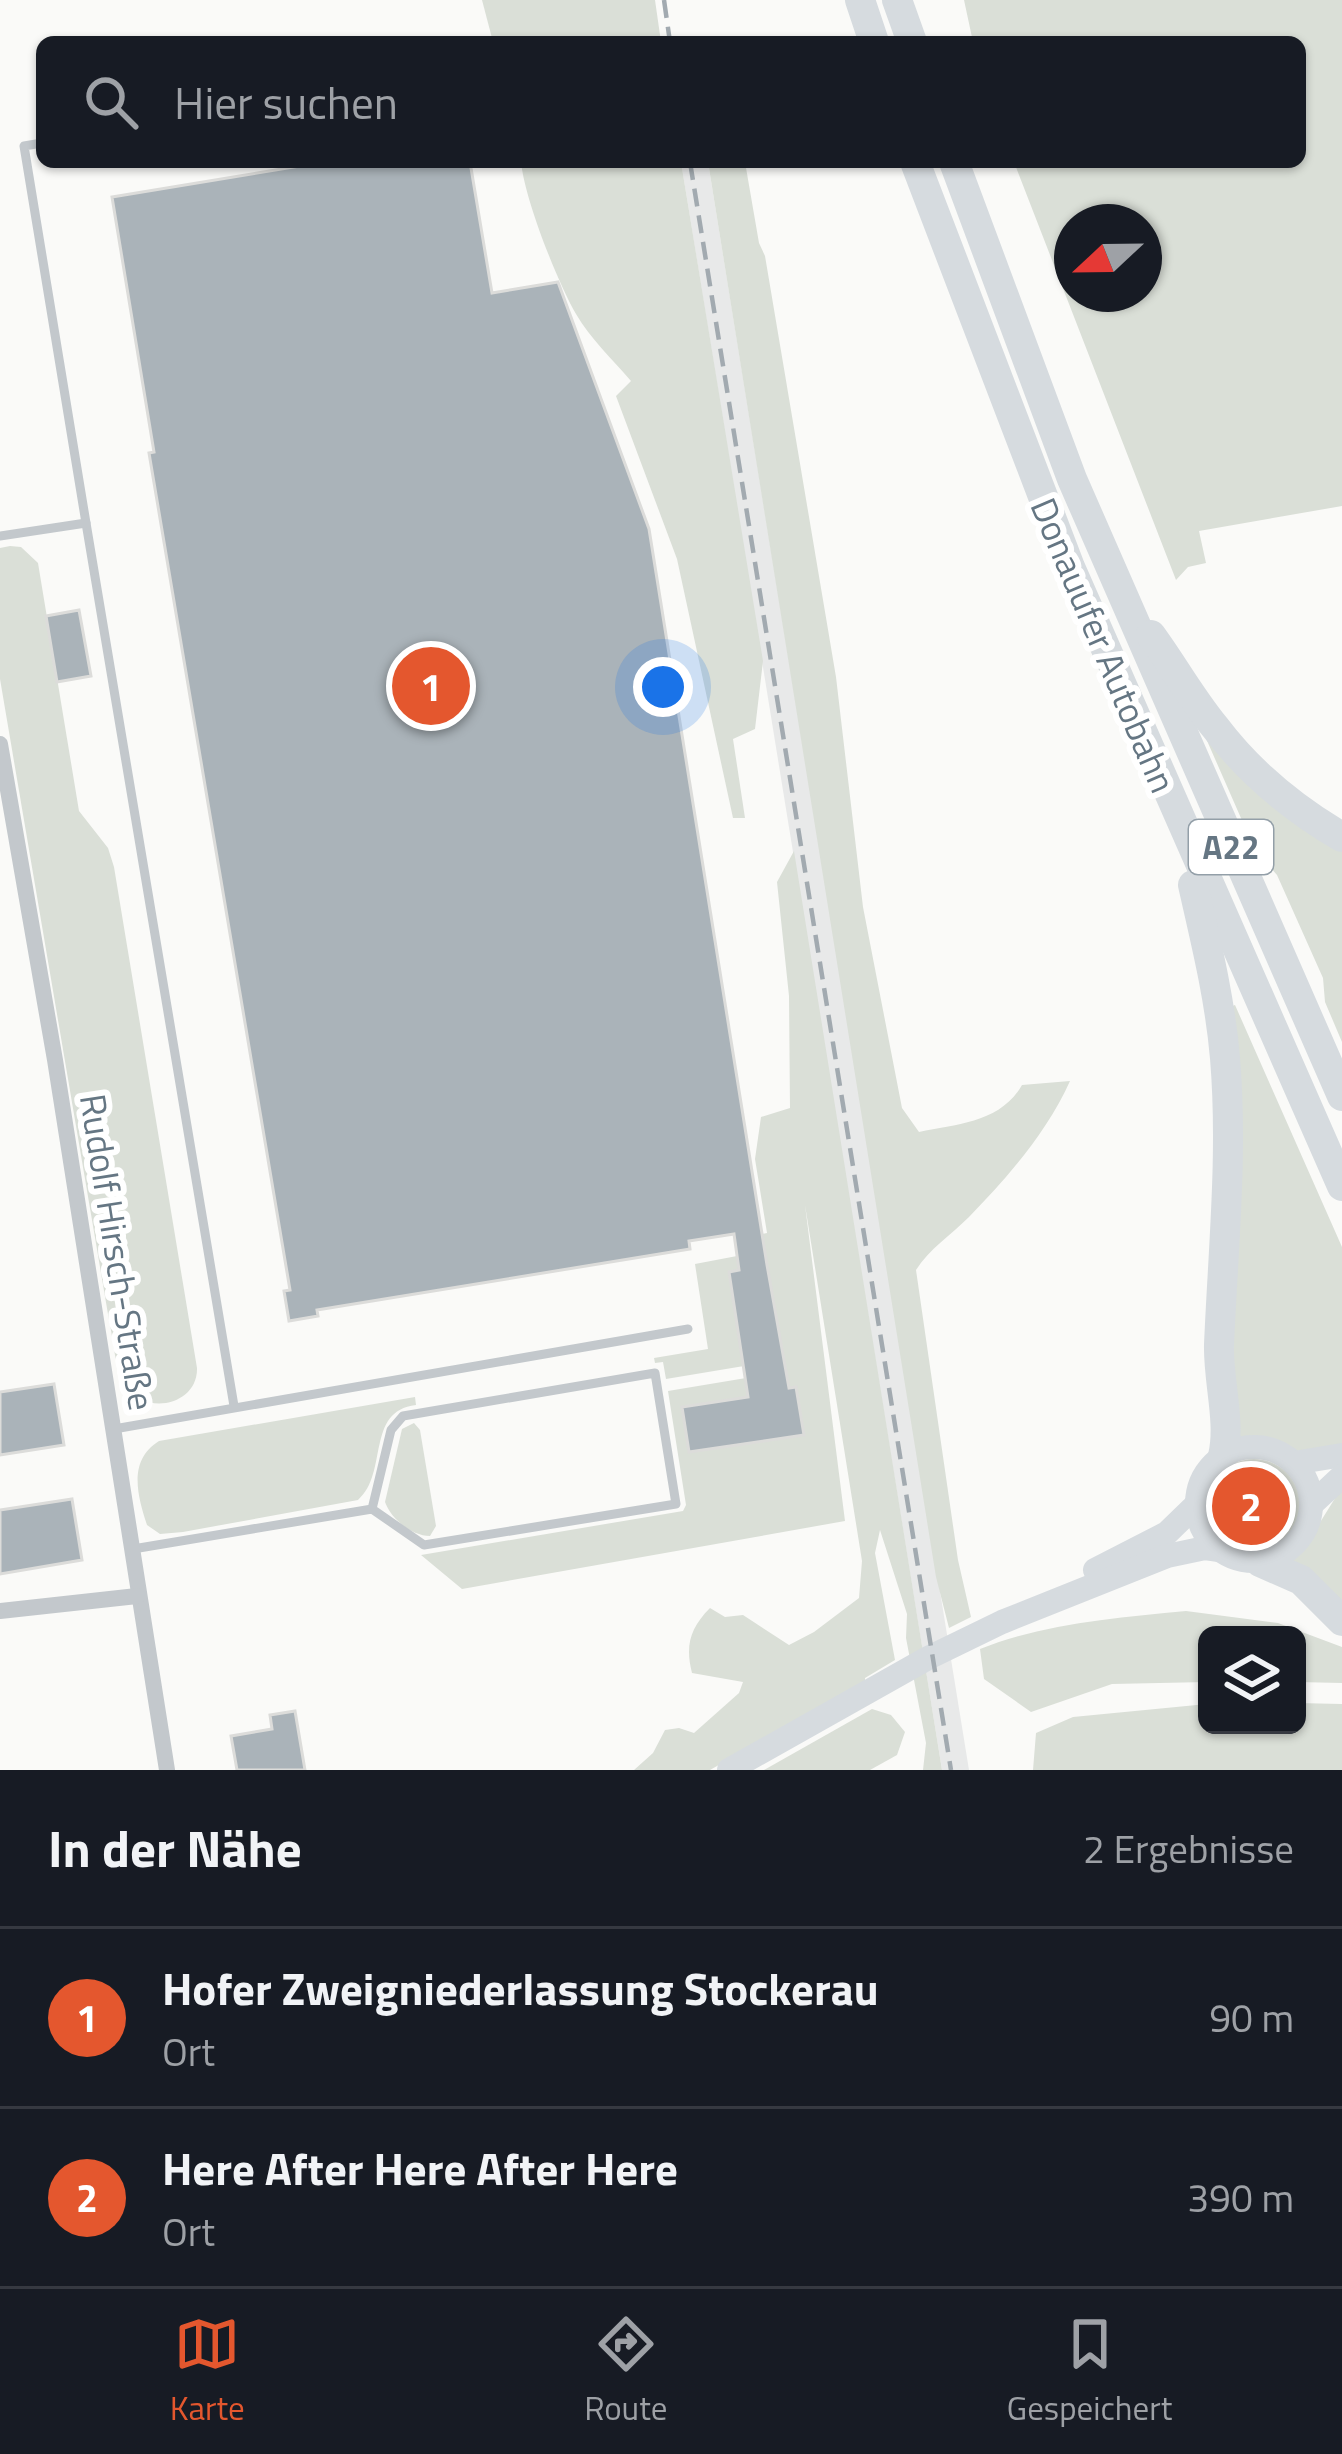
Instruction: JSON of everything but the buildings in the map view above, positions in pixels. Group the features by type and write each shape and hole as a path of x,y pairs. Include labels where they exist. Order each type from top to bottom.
{"highway":[{"path":"860,0 872,36"},
{"path":"897,0 910,36"},
{"name":"Donauufer Autobahn","path":"917,168 1027,462 1342,1186"},
{"name":"Donauufer Autobahn","path":"956,168 1026,362 1122,597 1342,1096"},
{"path":"1122,597 1242,759 1306,814 1342,837"},
{"path":"1179,820 1216,992 1226,1063 1219,1371 1225,1432 1222,1456"},
{"path":"1260,1562 1301,1580 1342,1621"}],"main road":[{"path":"1312,1504 1304,1475 1294,1463 1282,1454 1252,1447 1222,1456 1204,1477 1197,1504 1199,1521 1219,1550 1260,1562 1276,1558 1302,1536 1312,1504 1342,1476"},
{"path":"1294,1463 1342,1455"},
{"path":"1008,1619 1167,1533 1197,1504"},
{"path":"729,1770 1008,1619 1167,1556 1219,1550"}],"street":[{"name":"Rudolf Hirsch-Straße","path":"0,744 167,1770"},
{"path":"0,1611 137,1596"}],"lane":[{"path":"36,144 24,146 234,1406"},
{"path":"0,536 86,523"},
{"path":"112,1430 688,1330"},
{"path":"130,1549 372,1509 424,1545 676,1504 655,1373 403,1416 392,1430 372,1509"}],"shaded area":[{"path":"482,0 655,0 660,36 491,36"},
{"path":"964,0 1342,0 1342,506 1199,531 1206,563 1188,567 1176,580 1072,312 1162,312 1162,204 1054,204 1054,265 1016,168 1306,168 1306,36 972,36"},
{"path":"522,168 682,168 763,661 755,729 733,739 745,818 733,818 677,559 616,396 631,381 588,332 568,300"},
{"path":"682,168 709,168 969,1770 942,1770"},
{"path":"709,168 746,168 765,256 836,677 863,907 902,1108 919,1132 990,1114 1022,1085 1070,1081 1012,1170 916,1270 958,1560 971,1617 949,1628 936,1577"},
{"path":"21,547 38,563 79,811 108,848 114,867 197,1368 189,1391 170,1402 136,1396 123,1380 115,1355 0,679 0,548"},
{"path":"1201,727 1342,847 1342,1042 1325,1002 1323,978 1277,875 1255,850"},
{"path":"794,851 942,1770 923,1770 926,1743 906,1638 907,1614 880,1530 875,1553 895,1660 710,1770 634,1770 653,1753 665,1730 694,1733 739,1693 743,1682 692,1673 691,1638 710,1608 725,1617 743,1615 789,1645 859,1598 862,1561 805,1205 845,1521 462,1589 421,1555 683,1511 686,1505 668,1391 746,1378 748,1397 682,1407 689,1452 803,1434 796,1388 789,1388 762,1234 767,1233 755,1159 761,1117 790,1108 789,996 777,882"},
{"path":"1235,1005 1342,1247 1342,1446 1297,1451 1269,1440 1235,1440 1227,1008"},
{"path":"737,1256 739,1270 729,1273 744,1366 666,1379 663,1362 655,1363 654,1358 708,1349 695,1264"},
{"path":"415,1397 416,1405 400,1410 383,1431 373,1475 358,1500 183,1532 160,1534 147,1525 138,1490 139,1468 159,1441"},
{"path":"414,1423 420,1430 436,1526 430,1536 403,1525 385,1502 402,1429"},
{"path":"1254,1459 1286,1473 1300,1505 1286,1537 1254,1551 1222,1537 1208,1505 1222,1473"},
{"path":"1342,1487 1342,1613 1292,1560"},
{"path":"1186,1611 1286,1626 1198,1626 1198,1682 1112,1684 1031,1712 984,1679 980,1649 1082,1623"},
{"path":"1306,1634 1342,1647 1342,1683 1306,1682"},
{"path":"1306,1703 1342,1704 1342,1770 1033,1770 1036,1733 1073,1717 1198,1705 1198,1734 1306,1734"},
{"path":"872,1709 891,1715 905,1732 897,1755 870,1770 764,1770"}],"railway":[{"path":"664,0 669,36"},
{"path":"691,168 951,1770"}],"place":[{"name":"Hofer Zweigniederlassung Stockerau","path":"431,686"},
{"name":"Here After Here After Here","path":"1251,1506"}]}
